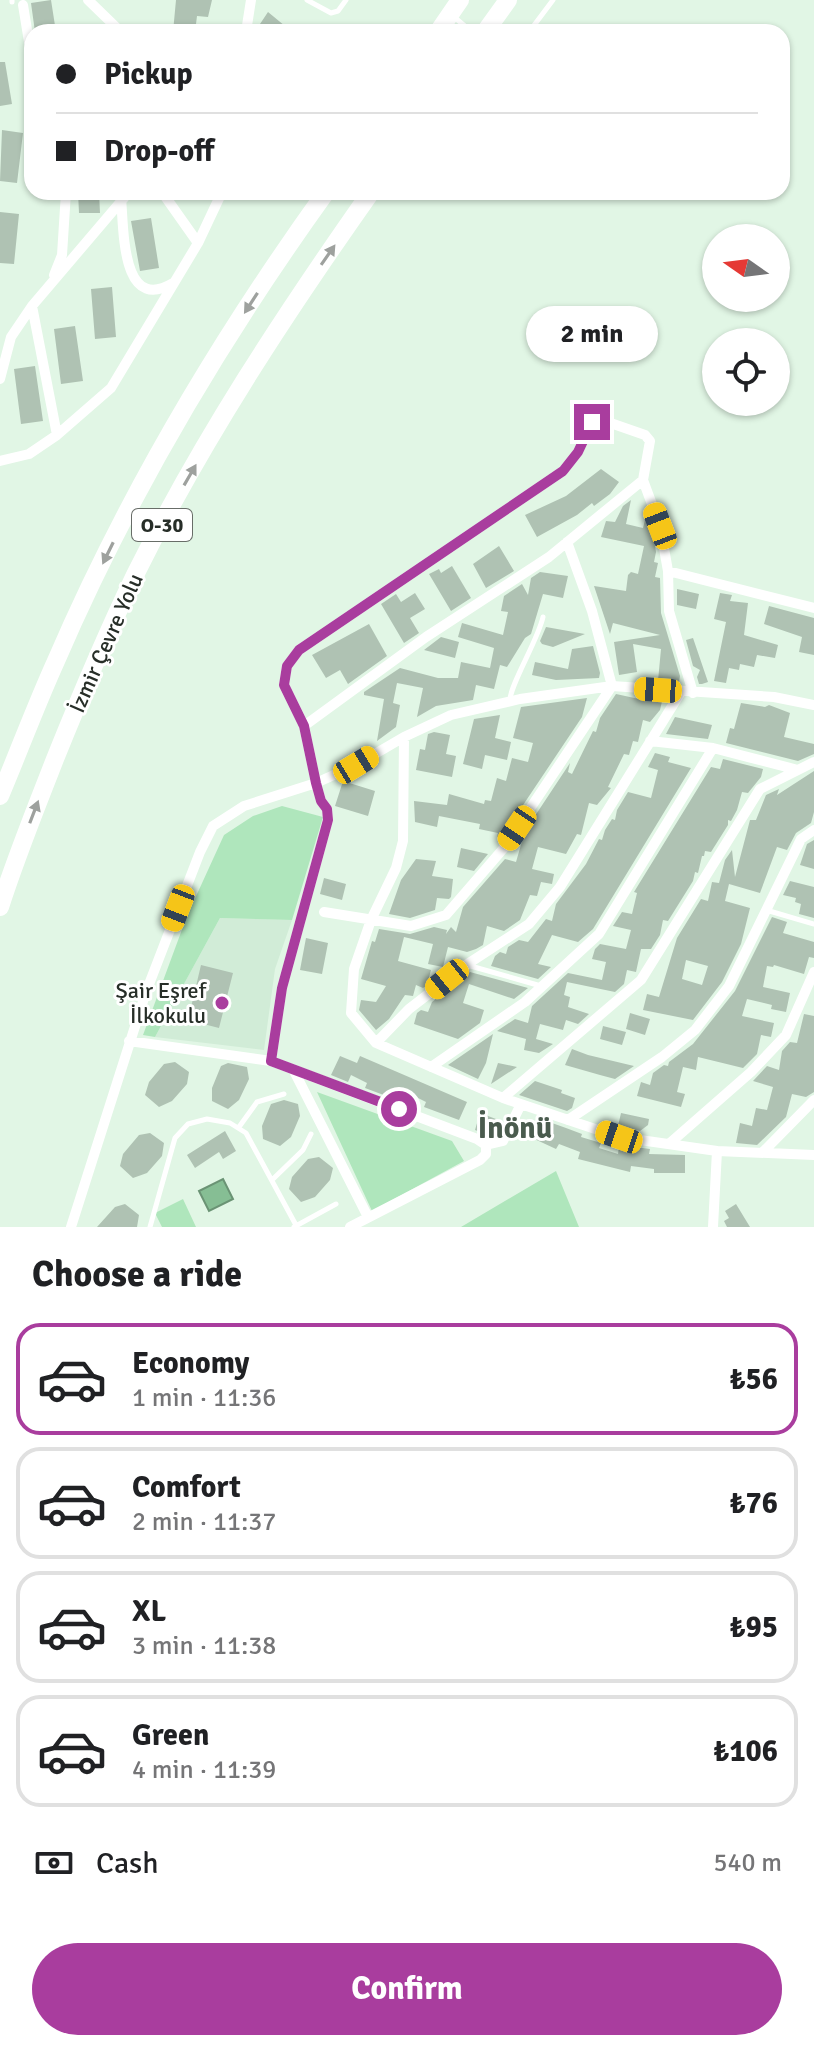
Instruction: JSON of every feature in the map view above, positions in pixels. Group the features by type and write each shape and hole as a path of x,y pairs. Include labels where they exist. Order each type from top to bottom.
{"highway":[{"path":"491,24 508,0"},
{"path":"443,24 455,7"},
{"name":"İzmir Çevre Yolu","path":"0,796 57,659 136,496 186,405 321,200"},
{"name":"İzmir Çevre Yolu","path":"0,907 80,698 136,574 271,338 367,200"}],"street":[{"path":"88,0 107,24"},
{"path":"247,24 251,0"},
{"path":"16,2 24,27"},
{"path":"51,284 62,255 65,200"},
{"path":"0,379 11,337 32,306 119,200"},
{"path":"121,200 127,259 137,282 142,289 156,291 175,282"},
{"path":"168,200 198,243"},
{"path":"0,461 29,454 57,435 111,388 198,243 218,200"},
{"path":"32,306 57,435"},
{"path":"271,1061 282,988 328,820 327,809 321,801 316,783 304,726 284,685 287,666 299,650 563,471 578,452 592,422 599,419 645,435 650,441 643,480 660,526 668,571 669,611 687,693"},
{"path":"304,726 426,637 549,557 643,480"},
{"path":"324,912 411,926 446,915 503,849 612,686 592,611 567,542"},
{"path":"668,571 814,608"},
{"path":"71,1227 129,1041 200,852 213,826 244,806 316,783 356,765 404,737 451,715 511,701 612,686 774,697 814,705"},
{"path":"376,1043 409,1009 466,965 529,924 560,887 650,741 687,693"},
{"path":"404,737 403,841 396,868 371,920 354,969 351,1013 376,1043 503,1098 619,1137 717,1151 814,1155"},
{"path":"650,741 713,748 798,770"},
{"path":"431,1067 525,1002 599,934 713,748"},
{"path":"503,1098 641,980 760,789 814,762"},
{"path":"568,1120 662,1057 695,1030 729,986 801,839 814,830"},
{"path":"670,1143 751,1072 786,1035 814,972"},
{"path":"129,1041 271,1061 486,1145 503,1141 521,1104"},
{"path":"293,1069 368,1217"},
{"path":"763,1152 814,1100"},
{"path":"350,1227 480,1160 486,1154 486,1145"},
{"path":"713,1227 717,1151"}],"lane":[{"path":"307,0 331,13 338,11 346,0"},
{"path":"535,24 553,0"},
{"path":"455,7 467,24"},
{"path":"511,701 511,690 535,643 543,617"},
{"path":"766,910 814,924"},
{"path":"466,965 542,986"},
{"path":"239,1127 257,1102 284,1094"},
{"path":"150,1227 172,1144 188,1124 207,1119 223,1121 246,1133 296,1226 336,1204"},
{"path":"272,1180 303,1150 311,1134"}],"shaded area":[{"path":"282,806 323,817 292,920 220,918 155,1037 143,1035 187,916 224,835 253,816"},
{"name":"Şair Eşref İlkokulu","path":"220,918 292,920 275,969 264,1050 155,1037"},
{"path":"317,1092 452,1141 464,1161 372,1211"},
{"path":"556,1171 579,1227 461,1227"},
{"path":"223,1179 233,1199 209,1211 199,1191"},
{"path":"183,1199 196,1227 162,1227 155,1213"}],"building":[{"path":"51,0 55,24 34,24 31,3"},
{"path":"176,0 212,0 208,17 197,16 196,24 174,24"},
{"path":"268,12 283,24 260,24"},
{"path":"0,62 5,62 12,104 0,106"},
{"path":"2,130 23,133 17,183 0,181"},
{"path":"78,200 99,200 100,213 79,213"},
{"path":"0,212 19,214 14,264 0,263"},
{"path":"151,218 159,268 140,271 131,221"},
{"path":"112,287 116,337 95,339 91,289"},
{"path":"75,326 83,381 61,384 54,329"},
{"path":"35,366 43,421 21,424 14,369"},
{"path":"601,469 619,482 610,494 537,537 525,515 566,496"},
{"path":"631,500 626,524 643,528 645,520 650,522 652,528 656,552 654,562 658,563 655,577 660,578 661,613 680,676 679,682 658,681 661,649 633,644 637,672 619,675 614,642 660,635 613,623 610,634 594,586 626,591 628,575 631,572 638,574 644,546 601,537 606,521 615,522 623,506"},
{"path":"499,546 514,571 486,588 473,564"},
{"path":"452,566 471,598 451,611 429,574 439,569 441,573"},
{"path":"540,572 568,576 563,598 543,594 531,634 525,638 507,667 500,665 494,689 476,685 473,700 436,706 417,717 423,688 397,683 393,703 400,705 396,727 377,741 384,699 364,695 364,692 400,668 438,678 458,678 461,662 490,668 494,648 458,637 462,623 503,635 508,612 501,611 504,596 522,584 528,595 531,578"},
{"path":"677,589 699,594 696,609 677,605"},
{"path":"415,593 425,609 410,618 419,633 404,643 381,604 396,594 401,602"},
{"path":"720,593 732,595 730,601 748,603 744,635 778,645 775,658 757,655 754,667 740,664 739,670 729,668 726,683 714,681 726,622 714,619"},
{"path":"769,606 814,618 814,655 799,652 802,637 764,624"},
{"path":"369,624 387,656 348,684 340,670 326,678 312,655"},
{"path":"546,627 585,634 553,647 540,641"},
{"path":"441,637 459,642 455,658 424,650"},
{"path":"693,638 708,682 702,684 699,684 697,677 700,670 693,666 686,640"},
{"path":"593,646 599,678 556,680 532,675 535,662 568,669 572,649"},
{"path":"616,694 639,699 640,696 663,697 660,710 650,722 643,720 638,742 633,741 629,755 624,754 608,787 611,788 597,805 589,803 581,835 577,834 566,854 538,847 532,869 554,874 552,884 541,882 537,896 530,895 520,920 504,931 487,926 483,945 467,952 448,947 443,967 428,964 433,944 404,937 398,961 431,970 427,985 423,988 416,985 413,996 405,995 389,1019 376,1030 359,1010 361,1000 376,1002 386,986 361,979 372,941 375,942 379,929 410,934 434,927 447,930 446,934 451,927 456,932 463,907 505,859 516,862 525,831 570,763 568,772 572,774 593,731 596,732 600,718"},
{"path":"587,698 582,717 501,838 497,837 498,833 479,829 480,824 439,816 437,827 415,822 414,801 447,805 449,794 484,804 485,800 491,801 497,778 506,781 512,758 528,762 533,743 513,738 521,707"},
{"path":"741,703 769,705 790,713 784,737 814,744 814,754 798,761 726,743 730,728 734,729"},
{"path":"500,715 495,738 511,742 507,760 485,755 482,769 463,764 474,719"},
{"path":"675,717 712,725 708,739 666,734"},
{"path":"428,734 450,735 446,754 456,756 452,777 416,770 420,749 425,750"},
{"path":"655,753 670,757 668,762 691,768 593,929 578,942 552,935 538,964 551,967 538,979 491,966 500,952 506,954 508,947 519,940 528,942 546,919 552,921 556,904 586,864 599,839 602,840 612,819 615,820 628,792 651,798 658,770 648,767"},
{"path":"723,759 763,769 761,777 748,793 742,792 731,821 728,820 711,852 705,851 698,873 695,872 693,881 668,921 663,920 660,935 651,949 641,949 636,972 627,970 624,984 615,992 567,982 564,995 570,997 568,1007 589,1014 578,1024 566,1020 563,1030 540,1024 536,1039 553,1044 539,1053 524,1050 526,1039 497,1031 515,1019 528,1023 532,1006 568,973 602,980 606,962 592,959 595,949 600,944 626,949 631,930 613,926 622,912 632,914 637,893 634,892 711,767 720,769"},
{"path":"814,771 811,823 796,833 787,850 777,847 760,893 729,884 725,901 750,908 741,944 722,982 693,1020 643,1010 647,994 659,997 677,938 701,899 708,901 712,882 719,883 725,860 732,850 735,877 750,820 756,820 766,795 779,789 777,795","holes":["686,960 708,966 702,985 682,979"]},
{"path":"343,781 375,791 368,816 335,806"},
{"path":"814,840 814,869 800,865 807,844"},
{"path":"461,848 488,854 474,871 457,867"},
{"path":"416,859 436,861 432,876 453,879 451,897 437,898 435,910 410,918 389,914 401,880"},
{"path":"324,878 346,884 342,900 320,894"},
{"path":"790,881 814,887 814,918 799,914 801,904 795,902 796,898 783,895"},
{"path":"772,917 787,922 783,933 814,942 814,958 809,957 804,974 774,965 767,966 763,987 790,993 786,1012 747,999 742,1016 774,1023 771,1037 761,1035 757,1054 743,1068 698,1057 696,1070 683,1067 677,1092 685,1094 681,1107 637,1096 641,1082 650,1085 653,1073 664,1065 668,1066 693,1044 735,991"},
{"path":"306,938 328,943 322,974 300,970"},
{"name":"Şair Eşref İlkokulu","path":"201,965 233,973 219,1028 188,1020"},
{"path":"470,972 528,988 514,999 469,984 463,1003 484,1010 480,1023 458,1039 414,1024 417,1013 421,1010 428,1012 432,1002"},
{"path":"630,1013 650,1019 645,1035 626,1029"},
{"path":"804,1014 814,1016 814,1092 806,1097 792,1094 786,1117 757,1145 736,1143 740,1123 752,1126 756,1108 767,1110 773,1087 753,1081 767,1066 779,1070 782,1051 790,1042 797,1043"},
{"path":"603,1026 626,1032 622,1045 600,1039"},
{"path":"493,1034 486,1063 478,1079 448,1065"},
{"path":"572,1049 634,1066 615,1079 600,1075 565,1065"},
{"path":"340,1056 357,1063 360,1056 467,1102 459,1120 424,1107 426,1102 410,1094 405,1103 365,1088 367,1083 351,1075 348,1082 331,1075"},
{"path":"175,1062 189,1072 187,1084 172,1101 159,1107 145,1095 149,1082 164,1064"},
{"path":"228,1063 247,1067 249,1079 239,1100 228,1109 212,1101 212,1088 221,1066"},
{"path":"498,1063 517,1067 491,1084"},
{"path":"535,1081 575,1098 572,1108 567,1111 519,1095"},
{"path":"284,1100 298,1104 300,1116 291,1137 280,1146 263,1139 262,1126 271,1104"},
{"path":"480,1113 496,1119 491,1136 475,1130"},
{"path":"621,1113 649,1119 648,1125 640,1131 618,1126"},
{"path":"536,1120 550,1128 552,1123 582,1134 581,1137 601,1143 599,1148 618,1154 619,1145 650,1149 649,1154 685,1155 685,1173 654,1173 654,1169 631,1166 630,1172 578,1159 580,1152 559,1144 556,1149 528,1136"},
{"path":"225,1131 236,1151 223,1159 219,1152 195,1168 187,1155"},
{"path":"150,1133 164,1143 162,1156 147,1173 133,1178 120,1166 123,1154 139,1135"},
{"path":"319,1157 333,1168 330,1180 315,1197 301,1202 289,1189 292,1177 308,1159"},
{"path":"125,1204 139,1215 137,1227 97,1227 115,1207"},
{"path":"736,1204 750,1227 727,1227 724,1221 729,1218 725,1211"}],"place":[{"name":"Şair Eşref İlkokulu","path":"222,1003"}],"district":[{"name":"İnönü","path":"515,1128"}],"route":[{"path":"399,1109 271,1061 282,988 328,820 327,809 321,801 316,783 304,726 284,685 284,674 299,650 563,471 578,452 592,422"}]}
